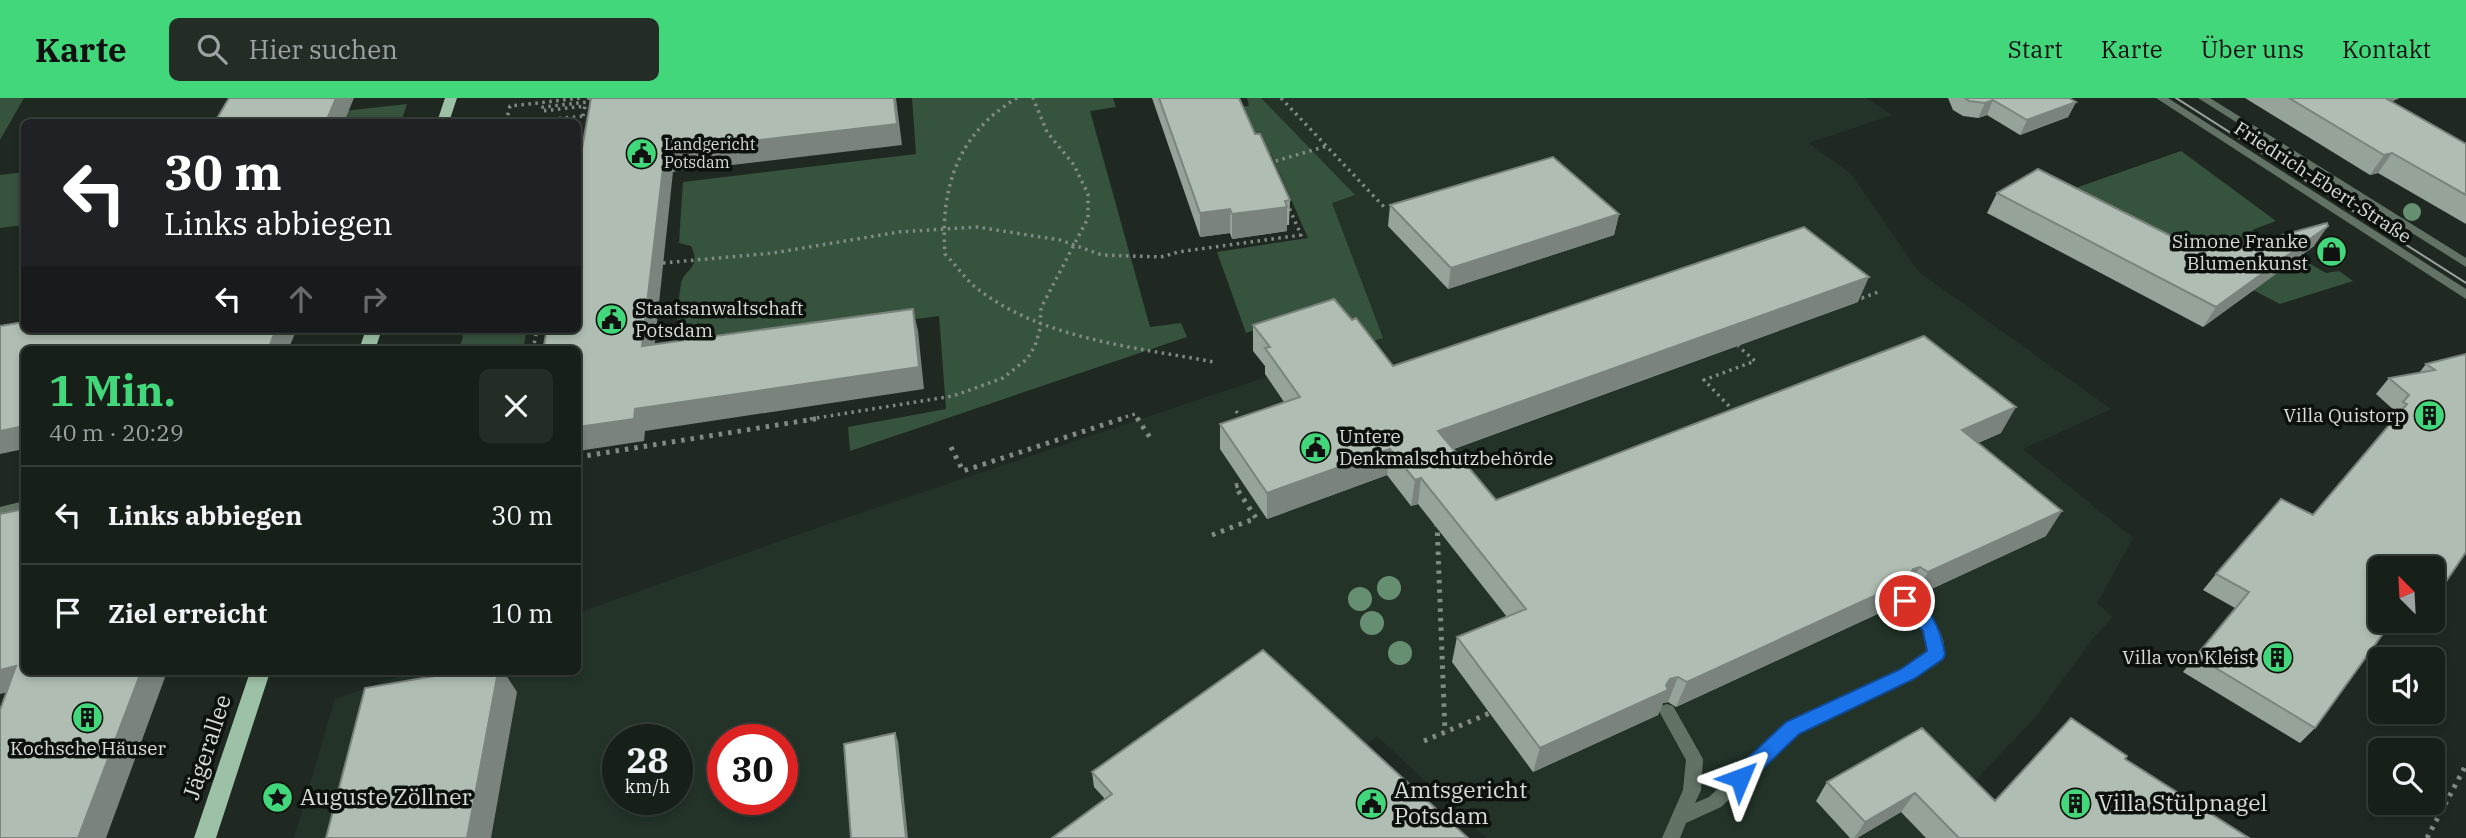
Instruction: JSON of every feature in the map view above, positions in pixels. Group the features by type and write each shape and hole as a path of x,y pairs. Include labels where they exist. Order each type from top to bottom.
{"main road":[{"path":"444,119 451,98"},
{"name":"Jägerallee","path":"205,838 259,675"}],"street":[{"name":"Friedrich-Ebert-Straße","path":"2161,98 2466,295"},
{"name":"Friedrich-Ebert-Straße","path":"2203,98 2466,263"},
{"path":"0,512 21,507"},
{"path":"1682,817 1715,802 1793,728 1907,674 1936,654 1932,629 1905,601"},
{"path":"1667,711 1695,759 1692,790 1671,838"}],"path":[{"path":"507,119 510,106 582,98"},
{"path":"583,116 585,106 542,111 543,107 588,102 589,98"},
{"path":"1017,98 979,127 961,155 948,188 944,229 946,254 977,288 1028,319 1213,362"},
{"path":"581,457 953,396 989,386 1012,375 1034,351 1041,323 1041,308 1088,218 1088,194 1074,165 1047,132 1033,98"},
{"path":"1281,98 1385,208"},
{"path":"554,119 591,115"},
{"path":"1275,174 1269,162 1327,146"},
{"path":"663,263 773,253 856,237 977,227 1073,243 1102,255 1161,257 1178,252 1301,235 1285,198"},
{"path":"1851,290 1862,298 1878,292"},
{"path":"1729,405 1704,380 1755,361 1738,346"},
{"path":"1236,411 1243,420 1256,416"},
{"path":"951,447 963,471 1135,414 1151,439"},
{"path":"1212,535 1256,519 1235,486 1243,484"},
{"path":"1437,519 1445,732"},
{"path":"1424,741 1490,713"},
{"path":"2427,838 2466,765"}],"shaded area":[{"path":"1261,98 1866,98 1892,115 1809,143 1851,174 1919,272 2111,409 2023,449 2133,538 2097,603 2113,617 2094,637 2037,715 1958,799 1997,838 1486,838 1377,736 1249,838 294,838 335,699 403,675 581,675 581,612 828,524 1382,338 1331,203 1354,195"}],"green space":[{"path":"0,98 24,98 0,140"},
{"path":"912,98 1113,98 1116,107 1090,111 1150,327 1181,323 1187,337 850,451 848,427 946,409 939,316 675,350 681,284 694,259 691,246 679,243 683,182 916,154"},
{"path":"1247,98 1261,98 1355,195 1332,203 1383,338 1364,344 1332,306 1246,333 1217,252 1308,238 1271,154 1257,155 1239,107 1249,106"},
{"path":"407,104 402,119 335,119 344,111"},
{"path":"2181,151 2276,221 2252,230 2326,273 2339,271 2353,281 2280,304 2064,192"},
{"path":"21,172 21,225 0,228 0,175"},
{"path":"464,333 526,333 524,346 460,346"}],"building":[{"path":"229,98 336,98 327,119 217,119"},
{"path":"591,98 894,98 897,124 665,151 642,346 913,309 919,367 635,409 634,419 581,427 581,346 544,346 546,333 581,333 581,154"},
{"path":"1159,98 1239,98 1255,134 1260,134 1290,200 1285,201 1287,207 1232,214 1230,209 1200,213"},
{"path":"1965,98 2069,98 2076,102 2027,120 1993,100 1985,103"},
{"path":"2289,98 2385,98 2466,144 2466,195 2392,153 2384,155"},
{"path":"1553,157 1619,214 1451,268 1390,205"},
{"path":"2038,169 2195,248 2205,242 2223,251 2327,223 2328,226 2216,307 1997,193"},
{"path":"1804,227 1869,277 1438,431 1496,500 1924,336 2016,407 1962,430 2062,511 1928,572 1920,567 1913,569 1909,576 1911,579 1687,682 1678,677 1670,679 1666,685 1668,690 1540,748 1457,637 1526,609 1421,478 1415,480 1390,449 1267,493 1220,424 1300,397 1265,348 1270,347 1253,325 1334,299 1352,320 1356,318 1393,366"},
{"path":"21,322 21,333 274,333 270,346 21,346 21,427 0,431 0,326"},
{"path":"2466,354 2466,552 2445,583 2445,556 2368,556 2368,634 2383,634 2373,647 2368,647 2368,654 2315,728 2196,656 2249,592 2216,574 2281,499 2313,515 2407,404 2403,402 2409,395 2389,378 2435,370 2426,364"},
{"path":"21,510 21,675 140,675 78,838 0,838 0,710 16,666 0,670 0,514"},
{"path":"1263,650 1468,838 1052,838 1112,794 1092,772"},
{"path":"440,675 497,675 467,838 326,838 365,688"},
{"path":"2071,718 2127,756 2125,759 2249,838 1959,838 1915,793 1865,822 1827,782 1922,728 1995,801"},
{"path":"895,733 906,838 851,838 844,744"}],"tram line":[{"path":"2176,98 2466,283"}],"place":[{"name":"Landgericht Potsdam","path":"641,153"},
{"name":"Simone Franke Blumenkunst","path":"2331,252"},
{"name":"Staatsanwaltschaft Potsdam","path":"612,319"},
{"name":"Villa Quistorp","path":"2429,415"},
{"name":"Untere Denkmalschutzbehörde","path":"1316,447"},
{"name":"Villa von Kleist","path":"2278,657"},
{"name":"Kochsche Häuser","path":"88,717"},
{"name":"Auguste Zöllner","path":"277,797"},
{"name":"Amtsgericht Potsdam","path":"1371,803"},
{"name":"Villa Stülpnagel","path":"2075,803"}],"route":[{"path":"1740,778 1793,728 1907,674 1936,654 1932,629 1905,601"}]}
